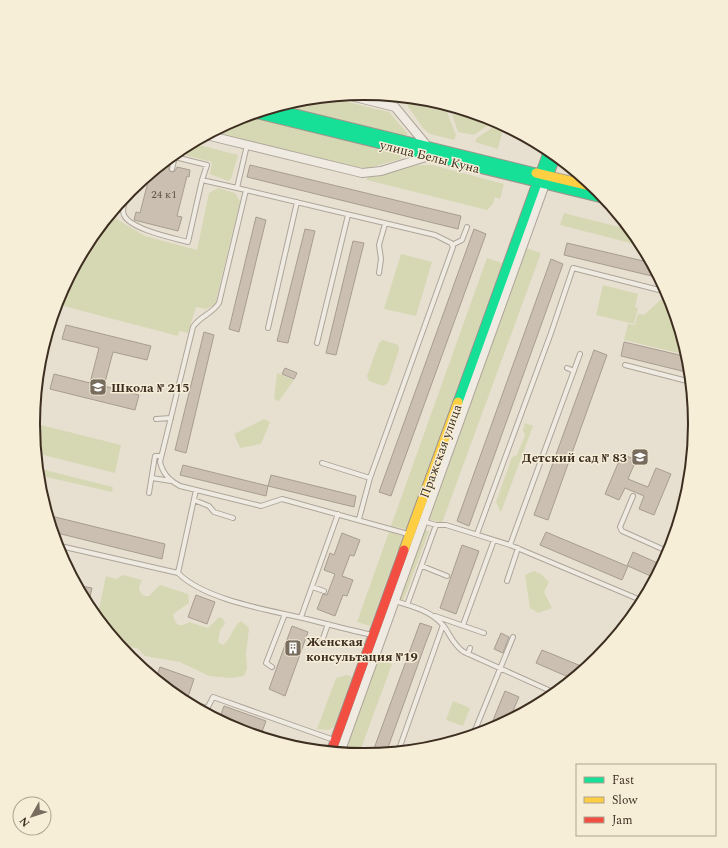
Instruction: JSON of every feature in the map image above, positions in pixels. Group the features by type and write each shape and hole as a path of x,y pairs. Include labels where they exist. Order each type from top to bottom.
{"street":[{"path":"214,137 362,173 381,171 429,151 395,107 368,100"},
{"name":"улица Белы Куна","path":"281,111 429,151 543,179 593,195"},
{"name":"улица Белы Куна","path":"266,115 429,151"},
{"name":"Пражская улица","path":"336,746 339,742 543,179 547,157"},
{"name":"Пражская улица","path":"543,179 553,161"},
{"name":"улица Белы Куна","path":"543,179 583,185"},
{"name":"Пражская улица","path":"339,742 339,747"}],"lane":[{"path":"237,188 247,145"},
{"path":"124,206 124,216 147,231 188,242 202,180 207,165 179,158"},
{"path":"172,163 172,169"},
{"path":"202,180 436,235 452,245"},
{"path":"171,482 162,469 161,456 193,328 203,317 216,309 219,303 246,190"},
{"path":"268,328 297,202"},
{"path":"316,343 348,215"},
{"path":"379,273 381,259 379,246 385,224"},
{"path":"452,245 462,240 467,226"},
{"path":"359,519 370,478 452,253 452,245"},
{"path":"381,259 387,259"},
{"path":"477,534 551,333 573,268 659,290"},
{"path":"510,545 580,354"},
{"path":"626,365 685,380"},
{"path":"567,368 574,370"},
{"path":"156,419 171,418"},
{"path":"149,493 156,456 161,456"},
{"path":"322,463 370,478"},
{"path":"152,478 261,506 282,499 359,519 414,536"},
{"path":"178,574 196,490"},
{"path":"633,496 620,527 622,531 663,549"},
{"path":"194,500 209,506 214,512 232,518"},
{"path":"300,617 338,514"},
{"path":"420,520 436,525 446,525 510,545 637,598"},
{"path":"407,605 436,525"},
{"path":"462,625 494,540"},
{"path":"64,546 178,574 182,578 225,599 377,636"},
{"path":"507,581 518,548"},
{"path":"422,566 447,576"},
{"path":"312,587 324,590"},
{"path":"391,599 484,633"},
{"path":"272,667 266,663 284,614"},
{"path":"433,615 443,625 455,645 468,654 547,691"},
{"path":"321,644 328,624"},
{"path":"400,746 443,625"},
{"path":"475,728 513,637"},
{"path":"468,654 470,648"},
{"path":"423,681 429,683"},
{"path":"208,708 213,697 339,742"}],"green space":[{"path":"343,101 389,112 408,134 405,136 292,108"},
{"path":"406,103 447,112 456,135 454,140 430,134 423,128"},
{"path":"452,114 472,119 488,125 474,135 458,132"},
{"path":"256,119 400,154 401,159 368,168 357,167 219,134"},
{"path":"493,127 503,131 498,149 475,142 477,138"},
{"path":"199,145 238,155 231,179 228,181 210,174 212,162 185,155"},
{"path":"418,165 432,165 504,184 500,199 495,197 493,204 487,210 367,180 367,176"},
{"path":"218,188 235,193 240,201 215,305 206,309 196,307 188,333 179,331 178,336 63,306 83,262 114,218 145,236 197,250 209,193"},
{"path":"564,213 621,228 633,244 560,225"},
{"path":"526,248 541,253 442,523 428,519"},
{"path":"401,254 432,262 416,316 384,309"},
{"path":"487,258 502,263 406,529 391,526"},
{"path":"603,285 638,294 635,307 638,308 634,324 596,315"},
{"path":"662,298 671,320 680,353 624,340 628,324 635,325 638,314 644,315"},
{"path":"383,340 398,345 399,350 388,383 383,386 369,381 367,376 379,343"},
{"path":"277,373 294,380 279,401 274,399"},
{"path":"264,419 270,422 261,444 240,448 234,434"},
{"path":"525,423 533,426 501,512 496,502 512,457 517,455 525,435 523,430"},
{"path":"40,425 121,445 115,473 42,454"},
{"path":"44,470 113,487 112,492 44,476"},
{"path":"424,530 429,531 403,601 399,599"},
{"path":"389,532 403,536 370,626 357,622"},
{"path":"534,571 541,574 549,582 544,592 552,608 538,613 530,608 525,575"},
{"path":"123,575 142,580 139,587 140,592 144,596 149,596 160,585 188,594 189,603 173,614 175,621 178,625 184,625 189,622 208,628 219,617 223,619 225,624 220,630 218,642 223,645 241,621 249,628 246,654 247,669 244,676 230,678 209,676 180,662 145,656 137,648 129,647 120,638 99,609 106,576 116,579"},
{"path":"378,659 392,664 361,748 346,747"},
{"path":"347,675 352,677 334,727 328,730 317,729 336,678"},
{"path":"453,701 470,708 463,726 446,720"}],"building":[{"path":"250,165 461,216 458,229 247,177"},
{"path":"169,166 169,170 172,172 175,171 177,167 190,170 189,177 187,176 177,216 182,217 178,231 134,220 136,212 140,213 148,182 150,180"},
{"path":"256,217 266,220 239,332 229,329"},
{"path":"305,229 315,231 288,343 277,341"},
{"path":"474,229 486,234 391,496 379,492"},
{"path":"353,241 364,243 336,355 326,353"},
{"path":"567,243 644,261 652,276 564,255"},
{"path":"551,259 563,264 469,526 457,521"},
{"path":"66,325 151,346 147,360 113,352 104,386 139,395 135,410 50,389 54,374 90,383 99,348 62,339"},
{"path":"204,332 214,335 186,453 175,450"},
{"path":"624,342 681,355 683,371 621,356"},
{"path":"594,350 607,355 548,520 534,515"},
{"path":"285,368 297,373 294,379 282,374"},
{"path":"622,454 636,460 628,479 648,487 656,468 671,474 654,515 639,509 644,496 625,488 619,500 605,494"},
{"path":"183,465 268,486 266,496 180,475"},
{"path":"271,475 356,496 354,507 268,486"},
{"path":"54,517 165,544 162,559 59,534"},
{"path":"546,532 627,566 633,552 657,563 650,576 628,566 622,580 540,545"},
{"path":"342,533 360,540 354,556 350,555 342,576 353,580 347,596 343,595 335,616 317,609 323,594 327,595 335,574 324,570 330,553 334,555"},
{"path":"462,545 479,551 456,614 440,608"},
{"path":"83,586 92,588 90,597"},
{"path":"196,595 215,602 207,624 188,617"},
{"path":"420,623 432,627 388,747 374,748"},
{"name":"Женская консультация №19","path":"292,626 308,632 285,696 269,689"},
{"path":"501,633 509,637 503,653 494,649"},
{"path":"542,650 580,666 567,676 536,663"},
{"path":"160,667 194,679 188,696 167,681 158,674"},
{"path":"505,691 519,697 512,712 493,721"},
{"path":"224,706 266,721 262,732 221,715"}],"traffic: fast":[{"path":"282,111 536,173"},
{"path":"265,115 594,196"},
{"path":"458,402 547,157"},
{"path":"546,182 554,162"}],"traffic: slow":[{"path":"536,173 582,184"},
{"path":"404,550 458,402"}],"traffic: jam":[{"path":"333,746 404,550"}],"place":[{"name":"Школа № 215","path":"98,387"},
{"name":"Детский сад № 83","path":"640,457"},
{"name":"Женская консультация №19","path":"293,648"}]}
